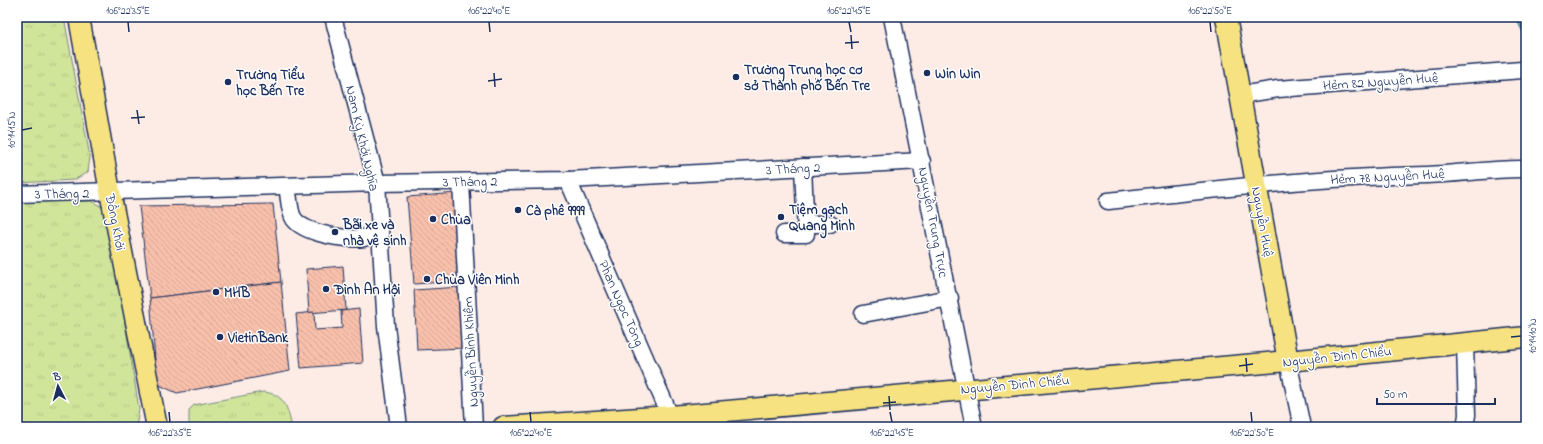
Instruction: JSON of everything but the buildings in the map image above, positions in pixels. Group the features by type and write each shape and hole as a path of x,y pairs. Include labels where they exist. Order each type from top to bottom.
{"main road":[{"name":"Đồng Khởi","path":"79,17 110,192 157,427"},
{"name":"Nguyễn Huệ","path":"1226,17 1288,361"},
{"name":"Nguyễn Đình Chiểu","path":"503,427 673,421 967,388 1288,361 1526,336"}],"street":[{"name":"Nam Kỳ Khởi Nghĩa","path":"333,17 377,183 386,326 399,427"},
{"name":"Nguyễn Trung Trực","path":"892,17 950,298 974,427"},
{"name":"Hẻm 82 Nguyễn Huệ","path":"1240,95 1278,89 1522,70"},
{"name":"3 Tháng 2","path":"17,194 377,183 568,180 922,160"},
{"path":"784,234 806,234 803,167"},
{"name":"Hẻm 78 Nguyễn Huệ","path":"1108,201 1256,184 1496,169 1521,170"},
{"name":"Phan Ngọc Tòng","path":"568,180 673,421"},
{"name":"Nguyễn Bỉnh Khiêm","path":"461,182 474,427"},
{"path":"287,186 293,218 299,225 313,231 335,236 364,238 379,232"},
{"path":"806,224 830,224"},
{"path":"863,314 950,298"},
{"path":"1464,427 1467,415 1465,343"},
{"name":"Nguyễn Huệ","path":"1288,361 1302,427"}],"green space":[{"path":"17,17 64,17 90,157 88,172 74,180 17,183"},
{"path":"92,201 101,206 108,218 139,409 137,422 132,427 17,427 17,202"},
{"path":"263,392 271,393 281,399 287,408 292,427 192,427 189,423 189,410 194,405"}],"waterway":[{"path":"1517,17 1526,35"}],"place":[{"name":"Win Win","path":"927,73"},
{"name":"Trường Trung học cơ sở Thành phố Bến Tre","path":"736,77"},
{"name":"Trường Tiểu học Bến Tre","path":"228,82"},
{"name":"Cà phê 9999","path":"518,210"},
{"name":"Tiệm gạch Quang Minh","path":"781,217"},
{"name":"Chùa","path":"433,219"},
{"name":"Bãi xe và nhà vệ sinh","path":"335,232"},
{"name":"Chùa Viên Minh","path":"427,279"},
{"name":"Đình An Hội","path":"326,289"},
{"name":"MHB","path":"216,292"},
{"name":"VietinBank","path":"220,337"}]}
